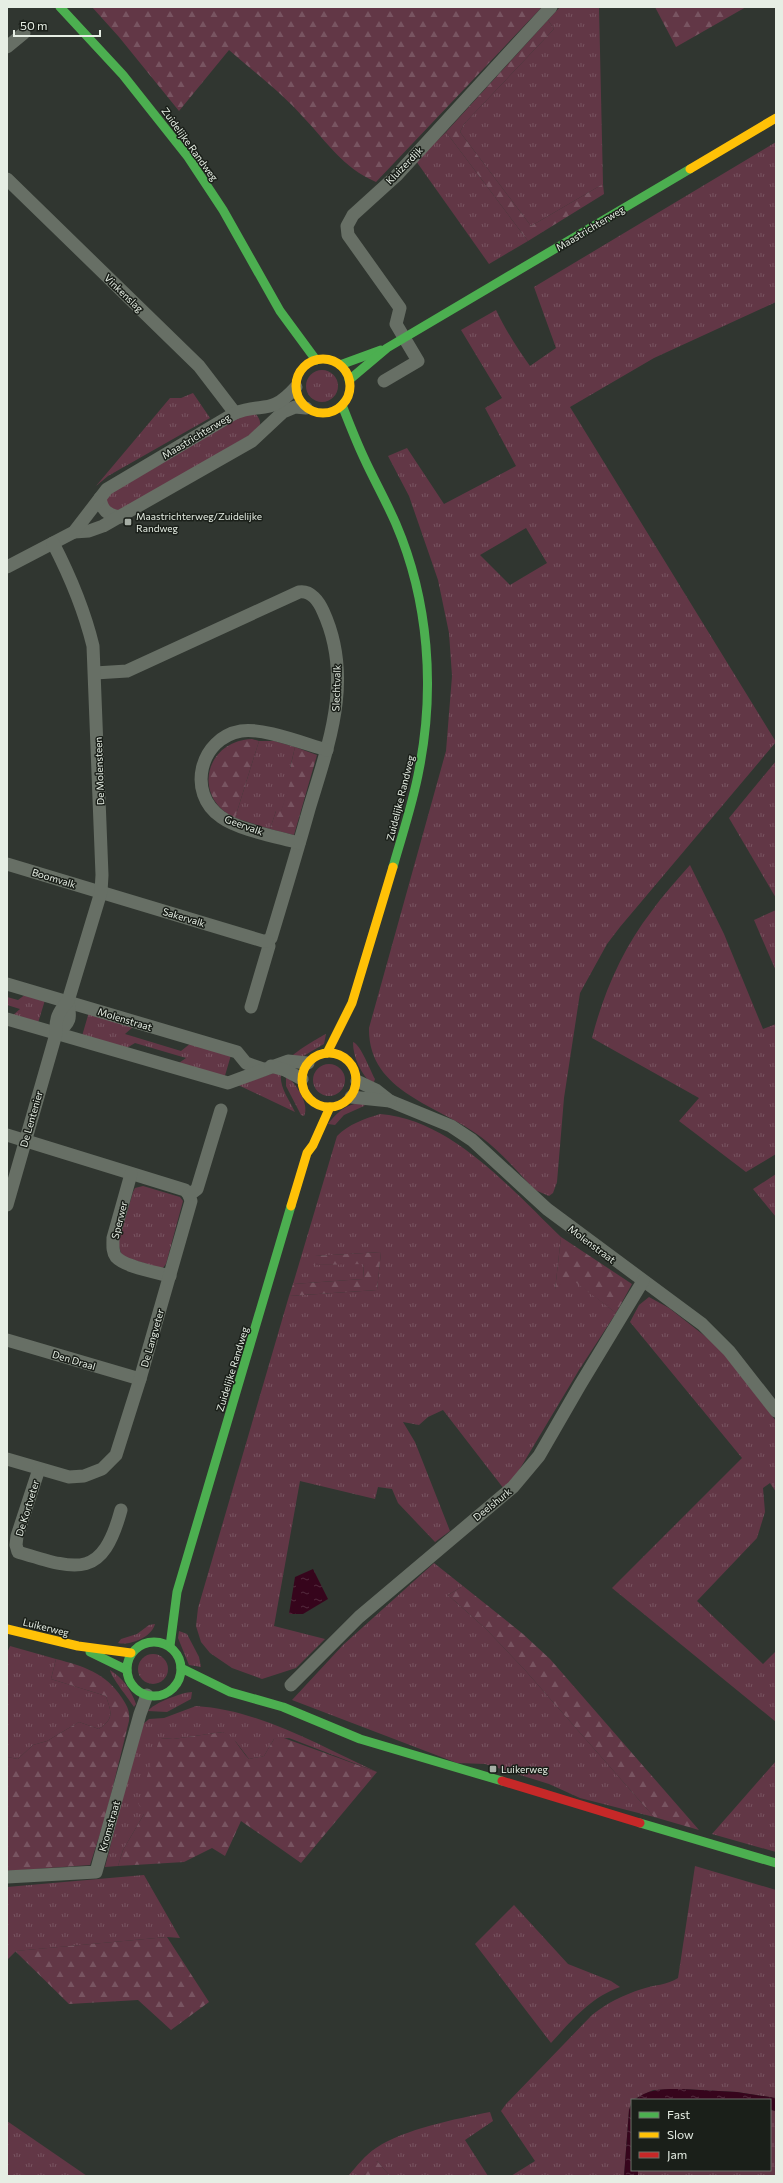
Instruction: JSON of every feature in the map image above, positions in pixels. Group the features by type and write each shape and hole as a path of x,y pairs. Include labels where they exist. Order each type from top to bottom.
{"main road":[{"name":"Zuidelijke Randweg","path":"60,7 123,74 188,157 223,210 280,311 316,360"},
{"name":"Maastrichterweg","path":"349,380 387,348 776,118"},
{"name":"Zuidelijke Randweg","path":"280,311 292,345"},
{"name":"Maastrichterweg","path":"340,366 358,357 387,348"},
{"path":"297,358 302,369"},
{"path":"316,360 328,360 340,366 349,380 350,389 342,405 328,413 320,413 306,408 297,394 296,387 297,378 302,369 316,360"},
{"name":"Zuidelijke Randweg","path":"327,1053 352,1003 406,823 419,771 426,726 428,673 424,630 415,581 396,524 364,458 342,405"},
{"path":"328,413 335,423"},
{"name":"Zuidelijke Randweg","path":"344,434 364,458"},
{"name":"Zuidelijke Randweg","path":"349,1031 352,1003"},
{"path":"345,1058 347,1044"},
{"path":"327,1053 340,1054 345,1058 356,1072 357,1081 351,1097 344,1103 330,1107 320,1106 313,1101 303,1088 302,1079 308,1063 313,1058 327,1053"},
{"path":"311,1114 313,1101"},
{"name":"Zuidelijke Randweg","path":"307,1153 314,1145 330,1107"},
{"name":"Zuidelijke Randweg","path":"170,1646 177,1592 307,1153 308,1135"},
{"name":"Zuidelijke Randweg","path":"163,1618 177,1592"},
{"name":"Luikerweg","path":"7,1629 78,1646 131,1653"},
{"path":"153,1641 158,1629"},
{"path":"153,1641 170,1646 180,1660 180,1685 164,1694 147,1695 133,1686 128,1678 127,1670 131,1653 145,1643 153,1641"},
{"name":"Luikerweg","path":"78,1646 127,1670"},
{"path":"181,1668 230,1692 283,1708 360,1739 776,1863"},
{"path":"203,1690 230,1692"}],"street":[{"name":"Kluizerdijk","path":"404,338 396,324 400,308 348,234 347,226 353,215 396,176 551,7"},
{"path":"7,46 24,33"},
{"name":"Vinkenslag","path":"7,179 199,366 235,413"},
{"path":"384,381 418,361 404,338"},
{"name":"Maastrichterweg","path":"74,532 107,489 235,413 247,408 256,409 278,404 296,387"},
{"name":"Maastrichterweg","path":"7,567 74,532 89,531 120,517 252,441 283,412 295,407 306,408"},
{"path":"256,409 261,415 266,428"},
{"path":"100,498 104,510 111,516 120,517"},
{"name":"De Molensteen","path":"53,543 70,576 86,616 93,646 102,875 101,892 68,1001"},
{"name":"Slechtvalk","path":"95,673 127,671 304,591 314,597 321,607 333,637 337,659 339,678 336,711 327,750 271,938 267,941 269,946 251,1007"},
{"name":"Geervalk","path":"299,843 236,824 221,817 209,805 202,790 202,765 206,756 217,742 224,737 241,731 259,731 327,750"},
{"name":"Boomvalk","path":"7,864 101,892"},
{"name":"Sakervalk","path":"101,892 263,942 267,941"},
{"name":"Molenstraat","path":"7,984 237,1052 241,1058 252,1066 285,1070 302,1079"},
{"name":"De Lentenier","path":"7,1205 56,1034 55,1022 58,1012 68,1001"},
{"path":"7,1019 228,1083 267,1067 288,1061 308,1063"},
{"path":"236,1081 241,1069 241,1058"},
{"name":"Molenstraat","path":"357,1081 376,1090 390,1101 451,1126 472,1140 546,1209 702,1324 729,1351 776,1411"},
{"name":"Molenstraat","path":"351,1097 390,1101"},
{"name":"De Langveter","path":"7,1459 69,1477 84,1476 102,1469 116,1455 140,1380 170,1276 191,1201 190,1195 197,1189 221,1110"},
{"path":"7,1135 185,1190 190,1195"},
{"name":"Sperwer","path":"131,1174 113,1238 113,1249 116,1256 125,1264 170,1276"},
{"name":"Deelshurk","path":"291,1685 359,1617 513,1487 539,1456 643,1281"},
{"name":"Den Draal","path":"7,1340 140,1380"},
{"name":"De Kortveter","path":"39,1469 18,1536 16,1546 18,1552 63,1566 84,1566 100,1555 114,1530 121,1510"},
{"name":"Kromstraat","path":"7,1876 96,1872 140,1714 147,1695"}],"green space":[{"path":"92,7 542,7 376,182 354,169 336,154 287,100 229,50 179,111 119,37"},
{"path":"560,7 599,7 603,184 531,226 460,132 464,124 554,29 548,20"},
{"path":"655,7 746,7 676,47"},
{"path":"548,20 554,29 464,124 460,132 531,226 603,184 604,194 528,241 446,132"},
{"path":"446,132 528,241 489,264 416,161"},
{"path":"776,142 776,302 654,358 570,407 776,742 620,927 607,944 580,993 564,1098 557,1182 553,1193 549,1196 535,1190 481,1137 409,1095 393,1083 380,1068 372,1050 369,1028 446,751 452,676 449,633 438,580 409,496 388,456 407,448 444,504 516,466 485,408 502,398 461,330 496,310 520,352 530,366 556,348 534,287","holes":["526,528 547,563 510,585 480,555"]},
{"path":"322,370 328,371 335,377 338,386 337,392 331,399 322,402 316,401 309,395 306,386 307,380 313,373"},
{"path":"193,393 210,418 108,476 96,486 170,398 181,398"},
{"path":"240,413 255,413 260,421 258,430 122,512 107,509 105,495"},
{"path":"252,739 259,741 235,818 221,809 213,798 209,785 209,772 214,760 223,749 236,742"},
{"path":"259,741 274,741 295,747 290,768 295,770 281,812 276,811 270,829 235,818"},
{"path":"295,747 317,755 294,835 270,829 276,811 281,811 294,770 290,769"},
{"path":"776,761 776,898 729,818"},
{"path":"690,865 724,934 763,1029 776,1024 776,1154 746,1172 679,1121 699,1098 592,1038 608,988 623,956 641,926"},
{"path":"776,910 776,971 754,920"},
{"path":"26,994 45,1000 38,1023 12,1016 20,1009 7,1005 7,997 18,1000"},
{"path":"89,1012 134,1026 125,1034 181,1051 191,1043 231,1055 224,1079 176,1065 186,1058 135,1043 125,1049 82,1036"},
{"path":"326,1034 324,1044 300,1058 292,1056 308,1044"},
{"path":"353,1042 362,1053 375,1079 373,1085 358,1065 354,1054"},
{"path":"329,1064 335,1065 342,1071 345,1080 344,1086 338,1093 329,1096 323,1095 316,1089 313,1080 314,1074 320,1067"},
{"path":"277,1072 281,1073 283,1088 295,1112 238,1085"},
{"path":"286,1076 301,1094 305,1106 304,1116 301,1115 286,1086"},
{"path":"366,1102 364,1106 344,1115 335,1125 328,1124 344,1108 354,1104"},
{"path":"380,1114 406,1119 431,1129 456,1143 479,1160 501,1179 561,1237 555,1290 570,1277 616,1313 579,1370 515,1477 504,1489 443,1410 428,1417 419,1425 403,1422 415,1442 450,1531 435,1542 398,1503 392,1489 378,1487 375,1499 300,1481 274,1626 325,1639 296,1668 262,1679 232,1668 210,1653 201,1642 196,1626 198,1608 289,1296 377,1290 381,1252 315,1256 314,1265 364,1263 363,1279 293,1284 337,1136 352,1125"},
{"path":"776,1174 776,1217 753,1189"},
{"path":"143,1186 180,1197 183,1201 166,1264 162,1269 122,1256 118,1243 133,1192 135,1188"},
{"path":"561,1237 632,1284 616,1313 570,1278 565,1291 555,1290"},
{"path":"381,1252 377,1290 289,1296 293,1284 363,1279 364,1264 314,1265 314,1256"},
{"path":"649,1297 669,1308 719,1347 776,1421 776,1492 770,1483 763,1488 765,1512 757,1538 697,1601 763,1664 776,1651 776,1722 612,1588 742,1458 630,1322 639,1305"},
{"path":"434,1563 463,1586 448,1595 486,1629 524,1669 654,1817 580,1798 549,1784 485,1764 457,1763 292,1700 343,1645"},
{"path":"463,1586 523,1634 550,1659 699,1830 654,1817 524,1669 486,1629 448,1595"},
{"path":"155,1624 150,1633 140,1640 123,1644 118,1643 121,1639 137,1634 149,1625"},
{"path":"179,1631 187,1634 199,1657 201,1667 189,1665 178,1638"},
{"path":"10,1646 56,1659 51,1679 106,1696 110,1711 110,1718 108,1721 99,1729 79,1722 47,1741 33,1745 18,1759 7,1757 7,1653"},
{"path":"153,1654 164,1658 168,1669 164,1680 153,1684 142,1680 138,1669 142,1658"},
{"path":"56,1659 85,1668 109,1682 116,1689 127,1706 129,1711 129,1721 106,1815 90,1865 7,1871 7,1757 18,1759 33,1745 47,1741 79,1722 99,1729 110,1718 110,1711 106,1696 51,1679"},
{"path":"110,1670 123,1681 129,1689 136,1704 134,1707 117,1683"},
{"path":"192,1692 191,1699 167,1712 148,1711 168,1698"},
{"path":"196,1706 243,1714 266,1722 312,1741 377,1772 289,1738 274,1739 264,1756 249,1759 236,1742 223,1732 173,1739 161,1738 144,1814 123,1850 118,1866 105,1867 141,1726 149,1719 164,1718"},
{"path":"223,1732 234,1740 249,1759 264,1756 274,1739 281,1737 377,1772 301,1863 241,1821 225,1856 212,1848 184,1862 118,1866 123,1850 144,1814 138,1803 160,1738 173,1739"},
{"path":"776,1761 776,1852 712,1834"},
{"path":"695,1866 776,1890 776,2098 737,2092 682,2089 653,2090 631,2099 624,2176 511,2176 535,2161 501,2111 506,2104 592,2015 609,2003 628,1994 670,1982 678,1978"},
{"path":"144,1875 180,1938 167,1937 16,1951 7,1960 7,1887"},
{"path":"514,1905 568,1964 611,1981 620,1987 600,1997 582,2010 551,2043 475,1944"},
{"path":"167,1937 209,2002 171,2030 138,2000 69,2004 15,1951"},
{"path":"771,2110 776,2111 776,2176 638,2176 638,2171 771,2171"},
{"path":"490,2112 493,2121 465,2140 488,2176 390,2176 377,2161 363,2176 348,2176 368,2154 388,2141 401,2135 415,2130"},
{"path":"7,2121 87,2176 7,2176"},
{"path":"377,2161 390,2176 363,2176 375,2162"}],"water":[{"path":"313,1569 328,1599 303,1614 289,1614 295,1577"},
{"path":"663,2089 737,2092 776,2098 776,2111 771,2110 771,2099 636,2099 645,2093"},
{"path":"631,2105 631,2171 638,2171 638,2176 624,2176 629,2110"}],"traffic: fast":[{"path":"60,7 123,75 188,157 223,210 280,311 316,360"},
{"path":"349,380 387,348 690,169"},
{"path":"340,365 381,350"},
{"path":"342,405 361,452 396,524 407,553 416,584 426,646 427,708 424,739 414,795 393,867"},
{"path":"170,1646 177,1592 291,1206"},
{"path":"149,1642 159,1642 169,1646 177,1654 181,1664 181,1669 181,1674 177,1684 169,1692 159,1696 149,1696 139,1692 131,1684 127,1674 127,1664 131,1654 139,1646 149,1642"},
{"path":"90,1652 127,1670"},
{"path":"181,1668 230,1692 283,1707 360,1739 502,1781"},
{"path":"640,1823 776,1863"}],"traffic: slow":[{"path":"690,169 776,118"},
{"path":"323,359 333,361 342,367 348,376 350,386 348,396 342,405 333,411 323,413 313,411 304,405 298,396 296,386 298,376 304,367 313,361 323,359"},
{"path":"327,1053 352,1003 393,867"},
{"path":"324,1053 334,1053 348,1061 354,1070 356,1080 354,1090 348,1099 334,1107 324,1107 314,1102 307,1095 302,1085 302,1075 307,1065 314,1058 324,1053"},
{"path":"291,1206 307,1153 313,1145 330,1107"},
{"path":"7,1629 78,1646 131,1653"}],"traffic: jam":[{"path":"502,1781 640,1823"}],"place":[{"name":"Maastrichterweg/Zuidelijke Randweg","path":"128,522"},
{"name":"Luikerweg","path":"493,1769"}]}
